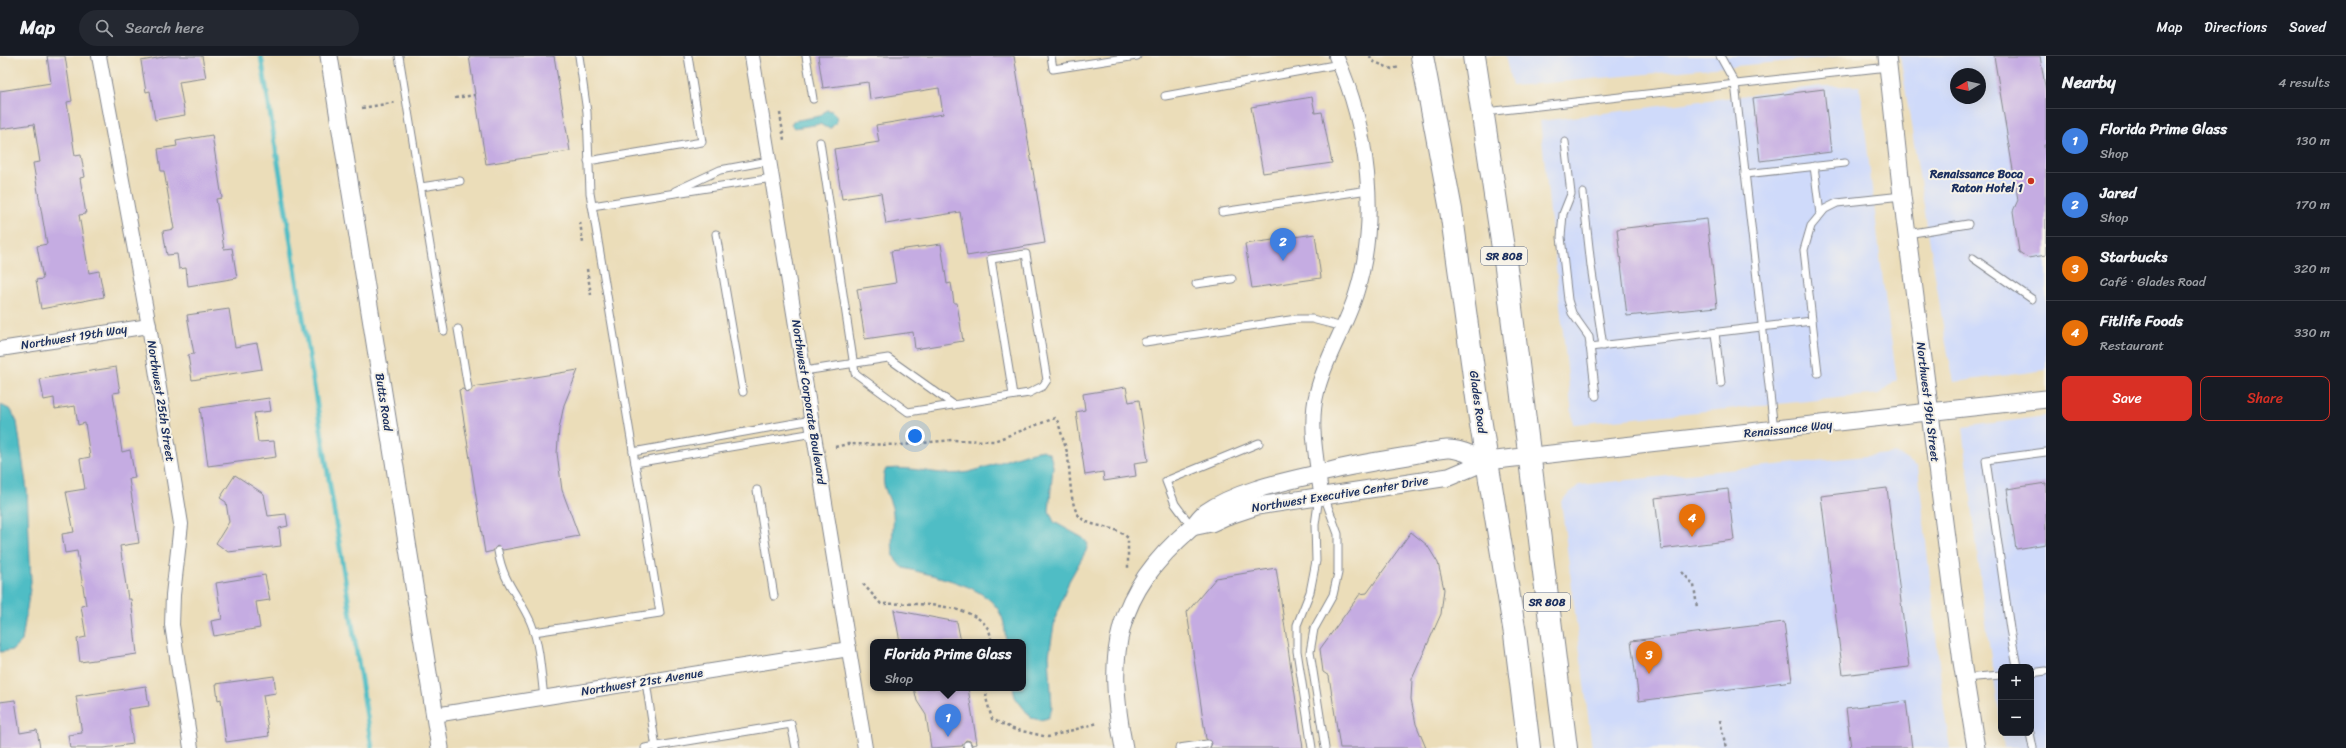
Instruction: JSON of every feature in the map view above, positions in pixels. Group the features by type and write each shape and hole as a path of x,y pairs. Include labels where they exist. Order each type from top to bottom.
{"main road":[{"name":"Glades Road","path":"1422,56 1451,210 1487,461 1515,634 1529,748"},
{"name":"SR 808","path":"1474,56 1506,268 1566,748"}],"street":[{"name":"Northwest 25th Street","path":"99,56 148,326 181,524 173,595 172,625 191,748"},
{"name":"Butts Road","path":"329,56 440,748"},
{"name":"Northwest Corporate Boulevard","path":"752,56 865,748"},
{"path":"1320,489 1314,430 1317,392 1356,293 1364,262 1369,224 1368,190 1361,139 1353,103 1338,60"},
{"name":"Northwest 19th Street","path":"1888,61 1902,196 1929,412 1964,678 1976,748"},
{"name":"Northwest 19th Way","path":"0,349 148,326"},
{"name":"Renaissance Way","path":"1529,456 2046,399"},
{"name":"Northwest Executive Center Drive","path":"1192,527 1211,523 1257,506 1320,489 1448,449 1487,461"},
{"name":"Northwest Executive Center Drive","path":"1124,748 1115,683 1116,652 1120,629 1131,600 1150,570 1169,548 1192,527 1204,513 1225,502 1271,486 1320,489 1449,477 1487,461 1529,456"},
{"name":"Northwest 21st Avenue","path":"435,715 849,649"}],"lane":[{"path":"399,56 444,331"},
{"path":"534,632 660,613 592,206 588,161 586,105 580,56"},
{"path":"588,161 702,142 688,56"},
{"path":"806,56 813,100"},
{"path":"1051,56 1053,69 1137,56"},
{"path":"1720,56 1735,83 1774,430"},
{"path":"1165,96 1338,60"},
{"path":"1483,112 1735,83 1888,61"},
{"path":"820,142 856,373 908,412 1030,393 1043,386 1047,380 1026,254 991,259 1013,395"},
{"path":"1565,142 1571,194 1563,214 1561,232 1568,300 1572,313 1589,337 1596,396"},
{"path":"668,194 714,172 769,161"},
{"path":"1745,174 1845,163"},
{"path":"1814,166 1820,214"},
{"path":"592,206 772,178"},
{"path":"421,187 460,181"},
{"path":"1222,212 1368,190"},
{"path":"1583,193 1591,266 1603,346"},
{"path":"1818,373 1804,250 1809,232 1820,214 1837,203 1902,196"},
{"path":"1907,234 1968,224"},
{"path":"716,234 742,392"},
{"path":"1973,258 2032,299"},
{"path":"1196,284 1232,278"},
{"path":"1145,342 1296,319 1312,319 1343,327"},
{"path":"1590,347 1812,321"},
{"path":"458,328 468,388"},
{"path":"1715,333 1721,383"},
{"path":"804,371 854,362 888,358 954,404"},
{"path":"633,452 813,427"},
{"path":"635,463 813,427"},
{"path":"1192,527 1175,504 1166,481 1259,443"},
{"path":"2016,664 1986,460 2046,452"},
{"path":"1312,748 1297,651 1297,625 1310,592 1316,561 1314,525 1320,489"},
{"path":"1320,489 1338,534 1338,573 1333,595 1314,629 1310,652 1325,748"},
{"path":"757,490 774,596"},
{"path":"498,551 506,580 526,613 534,632 544,698"},
{"path":"2034,673 2046,671"},
{"path":"1964,678 1998,675"},
{"path":"646,682 655,747"},
{"path":"645,748 791,724 796,748"},
{"path":"2031,736 2033,748"},
{"path":"1179,748 1207,744"}],"path":[{"path":"1370,56 1372,61 1392,69 1399,68"},
{"path":"455,98 475,94"},
{"path":"362,108 399,102"},
{"path":"780,113 784,140"},
{"path":"580,222 583,243"},
{"path":"587,268 591,295"},
{"path":"835,447 848,444 901,445 952,440 994,441 1055,418 1058,422 1067,453 1073,500 1079,517 1088,522 1108,526 1128,538 1128,570"},
{"path":"1682,572 1694,585 1696,608"},
{"path":"863,584 881,604 913,603 953,608 980,619 992,636 992,639"},
{"path":"987,691 986,698 992,719 1012,729 1048,737 1098,724"},
{"path":"1720,720 1726,748"}],"shaded area":[{"path":"1505,56 1846,56 1512,86"},
{"path":"1900,56 2046,56 2046,370 1954,382 1946,344"},
{"path":"1821,86 1860,86 1883,282 1897,380 1879,394 1573,424 1540,121"},
{"path":"2046,416 2046,748 2004,748 2002,736 2034,736 2034,664 1998,664 1998,706 1984,610 1963,427"},
{"path":"1896,453 1918,467 1944,709 1950,748 1592,748 1561,501 1579,485"}],"water":[{"path":"826,110 832,111 836,115 837,121 831,128 820,124 794,128 791,125 793,121 820,116"},
{"path":"1,405 11,410 17,422 27,490 31,582 22,641 13,650 0,652"},
{"path":"1043,450 1050,454 1053,466 1049,511 1054,522 1083,538 1088,544 1086,551 1069,581 1055,619 1049,655 1052,708 1048,718 1040,720 1031,718 1015,697 1014,691 1026,691 1026,639 1006,639 1005,628 1001,615 995,605 985,596 959,583 904,568 898,564 894,557 892,544 892,507 883,480 886,469 896,468 948,474 969,472"}],"building":[{"path":"47,56 65,56 72,101 67,102 75,156 81,155 85,177 80,178 86,214 79,215 89,273 99,271 104,297 41,309 36,280 43,279 37,246 47,244 33,163 40,162 34,124 0,129 0,91 51,83"},
{"path":"168,56 202,56 206,78 179,82 185,115 155,120 150,91 146,92 141,61"},
{"path":"469,56 554,56 570,151 486,164"},
{"path":"818,56 1014,56 1045,243 967,256 960,212 886,224 881,193 842,199 834,149 879,142 876,125 943,114 939,88 870,99 868,82 823,88"},
{"path":"1994,56 2040,56 2046,92 2046,145 2044,145 2046,162 2046,255 2028,258 2019,252 2013,211 2018,200"},
{"path":"1824,89 1831,152 1760,161 1753,98"},
{"path":"1312,97 1315,113 1322,112 1332,163 1263,173 1251,107"},
{"path":"212,135 222,198 216,199 224,249 232,248 237,278 188,286 186,268 179,269 177,254 167,255 163,231 174,229 164,171 161,171 158,149 177,146 176,141"},
{"path":"1707,219 1717,307 1627,316 1617,229"},
{"path":"1315,234 1321,278 1252,288 1245,244"},
{"path":"941,244 947,284 951,283 954,303 957,303 963,341 915,349 913,332 865,339 857,289 896,283 891,251"},
{"path":"229,309 235,347 257,343 262,369 192,380 188,355 194,354 187,315"},
{"path":"116,367 120,392 113,393 122,452 130,450 135,478 129,479 139,543 120,546 128,599 131,599 137,654 80,662 77,639 86,637 81,606 86,605 77,551 65,553 62,534 74,532 66,492 85,489 80,459 90,457 85,423 78,425 75,406 55,409 54,398 44,400 40,379"},
{"path":"578,370 564,405 559,429 557,453 562,490 579,536 503,550 497,546 493,551 485,553 459,390 463,389 468,393 473,387"},
{"path":"1126,387 1129,402 1139,400 1148,461 1134,463 1136,476 1104,481 1103,472 1085,475 1076,412 1085,410 1083,394"},
{"path":"269,398 271,411 254,413 258,442 274,441 276,457 208,466 200,408"},
{"path":"235,475 264,494 268,516 286,514 288,526 279,528 281,546 228,552 216,543 229,522 226,502 220,498"},
{"path":"2046,483 2046,544 2016,549 2007,489"},
{"path":"1887,488 1909,667 1843,675 1821,496"},
{"path":"1728,489 1734,540 1661,549 1655,498"},
{"path":"1411,532 1427,545 1438,563 1444,589 1441,614 1412,679 1411,699 1416,724 1426,748 1340,748 1329,676 1323,672 1320,649 1360,594 1367,593"},
{"path":"1276,568 1303,748 1210,748 1212,743 1206,739 1187,612 1216,578"},
{"path":"265,575 270,600 256,602 260,628 214,636 211,621 222,619 216,583"},
{"path":"894,610 957,622 960,639 899,639"},
{"path":"1784,622 1792,681 1639,701 1631,641"},
{"path":"274,676 276,693 263,695 269,736 226,742 221,699 218,700 216,684"},
{"path":"146,686 149,706 128,709 133,744 104,748 70,748 68,735 82,733 76,696"},
{"path":"915,691 968,691 977,744 972,745 970,741 966,740 962,746 931,748 926,715 917,701"},
{"path":"15,700 20,733 37,730 40,748 0,748 0,702"},
{"path":"1906,701 1912,748 1851,748 1846,708"}],"waterway":[{"path":"261,56 372,748"}],"place":[{"name":"Renaissance Boca Raton Hotel 1","path":"2031,181"},
{"name":"Jared","path":"1283,261"},
{"name":"Fitlife Foods","path":"1692,537"},
{"name":"Starbucks","path":"1649,674"},
{"name":"Florida Prime Glass","path":"948,737"}]}
